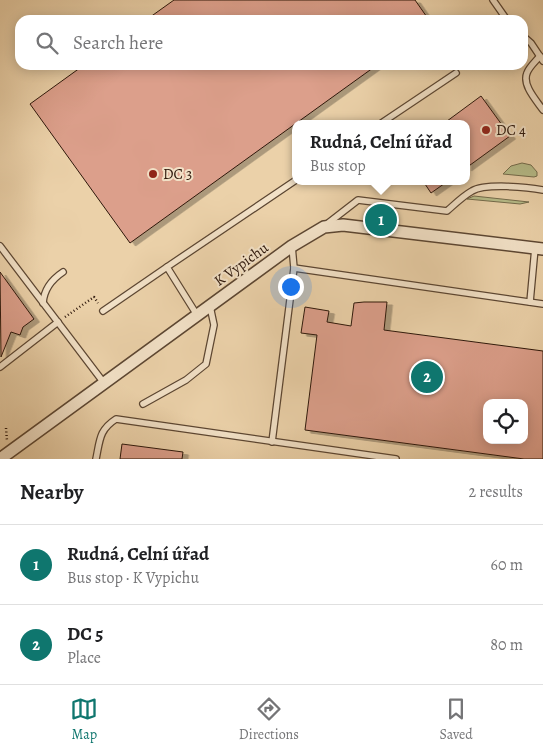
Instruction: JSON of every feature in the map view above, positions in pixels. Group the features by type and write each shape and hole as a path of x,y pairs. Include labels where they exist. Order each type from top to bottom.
{"street":[{"name":"K Vypichu","path":"0,459 292,246 324,227 343,225 539,248"}],"lane":[{"path":"493,0 504,15"},
{"path":"528,42 542,58 527,71 526,80 543,110"},
{"path":"386,120 456,73"},
{"path":"103,311 292,183"},
{"path":"324,227 358,200 447,211 473,190 509,187 543,190"},
{"path":"0,246 104,383"},
{"path":"272,442 294,268 292,246"},
{"path":"530,302 539,248"},
{"path":"167,267 197,316"},
{"path":"294,268 543,304"},
{"path":"43,303 47,288 63,272"},
{"path":"143,404 186,380 206,364 214,325 210,306"},
{"path":"0,367 58,322"},
{"path":"96,459 101,434 106,426 116,419 396,459"}],"path":[{"path":"58,322 94,297 103,311"},
{"path":"6,428 7,442"}],"green space":[{"path":"522,163 531,165 537,172 537,176 503,174 511,166"},
{"path":"474,196 529,202 520,204 467,199"}],"building":[{"path":"174,0 415,0 426,15 153,15"},
{"name":"DC 3","path":"77,70 370,70 301,120 292,120 292,126 130,243 30,104"},
{"name":"DC 4","path":"481,96 510,136 470,165 470,120 448,120"},
{"path":"426,185 442,185 431,193"},
{"path":"0,272 34,319 23,327 20,335 11,332 1,357"},
{"path":"387,302 384,330 543,351 543,459 524,459 305,430 317,335 301,333 305,307 329,311 327,322 351,326 354,303"},
{"path":"122,444 183,452 182,459 120,459"}],"place":[{"name":"DC 4","path":"486,130"},
{"name":"DC 3","path":"153,174"},
{"name":"Rudná, Celní úřad","path":"381,220"},
{"name":"DC 5","path":"427,377"}]}
